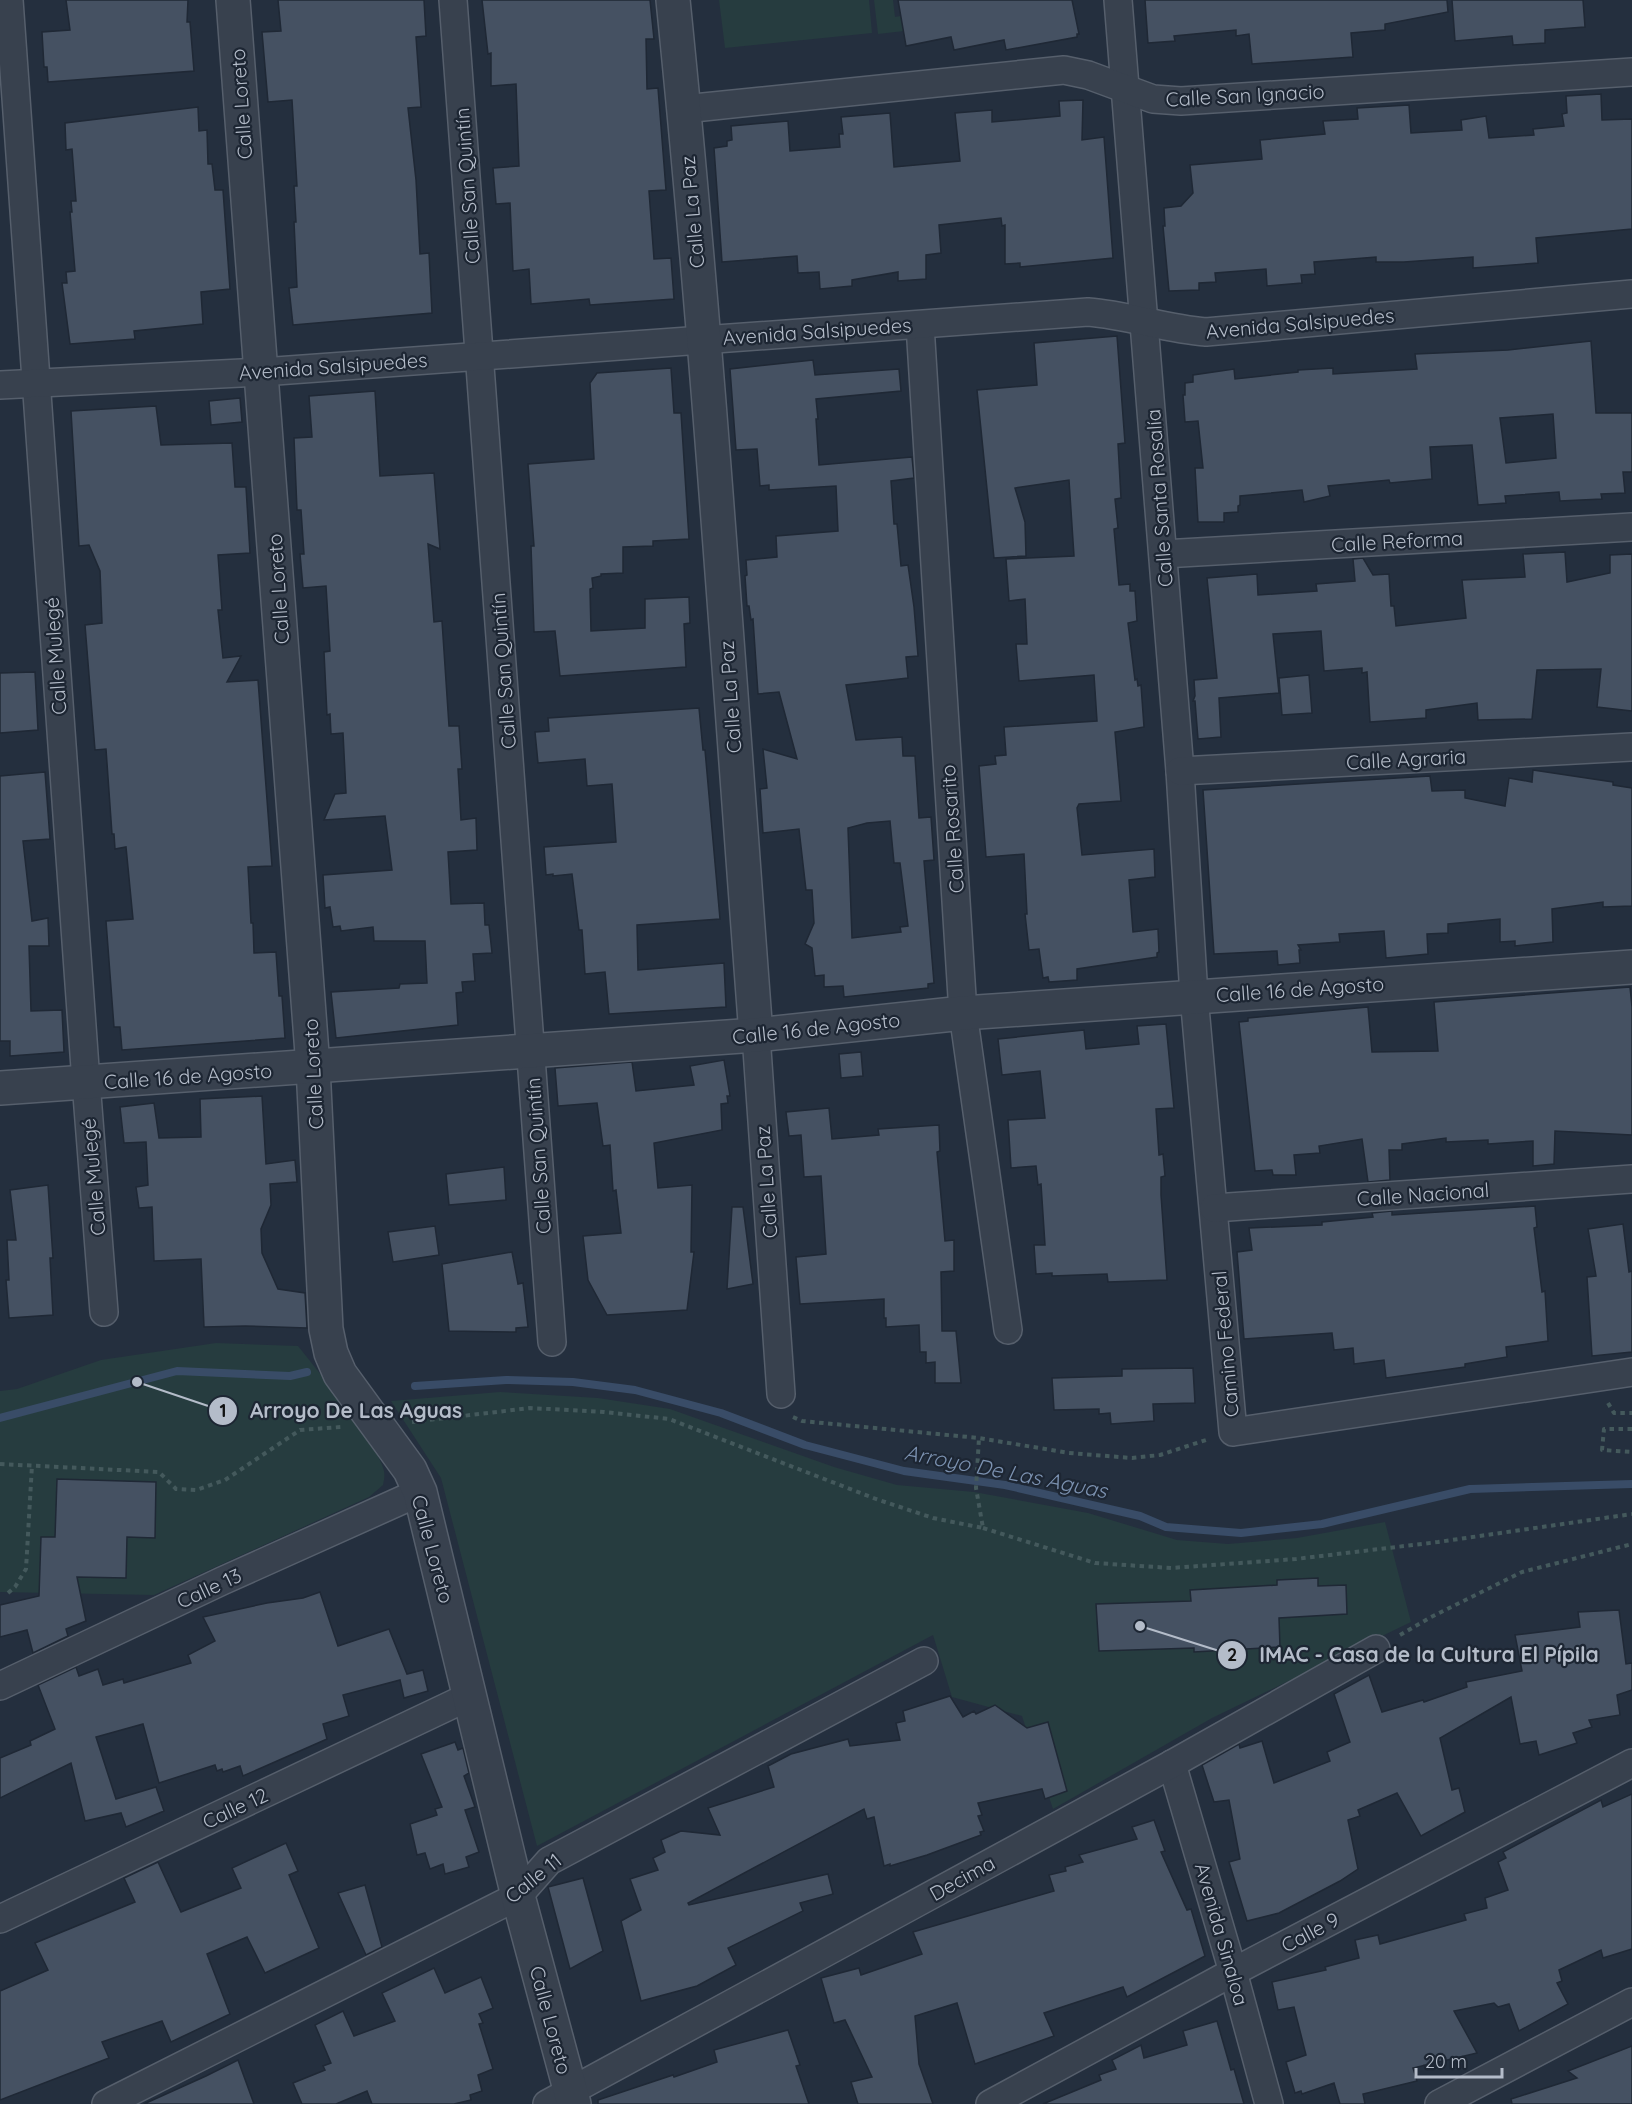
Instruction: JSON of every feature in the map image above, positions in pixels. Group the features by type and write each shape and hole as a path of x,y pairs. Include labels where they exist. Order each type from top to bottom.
{"street":[{"name":"Calle Mulegé","path":"9,0 104,1312"},
{"name":"Calle Loreto","path":"233,0 313,1067 326,1329 331,1353 340,1374 410,1470 420,1492 518,1896 564,2100"},
{"name":"Calle San Quintín","path":"453,0 552,1342"},
{"name":"Calle La Paz","path":"673,0 703,339 781,1394"},
{"name":"Calle Santa Rosalía","path":"1118,0 1180,771 1194,996"},
{"name":"Calle San Ignacio","path":"684,109 1064,70 1088,75 1153,99 1181,101 1632,72"},
{"name":"Avenida Salsipuedes","path":"0,385 262,372 1088,312 1111,314 1145,323 1206,332 1632,294"},
{"name":"Calle Rosarito","path":"920,325 963,1013 1008,1330"},
{"name":"Calle Reforma","path":"1163,554 1632,527"},
{"name":"Calle Agraria","path":"1180,771 1632,747"},
{"name":"Calle 16 de Agosto","path":"0,1088 756,1035 963,1013 1632,967"},
{"name":"Camino Federal","path":"1194,996 1233,1432 1632,1371"},
{"name":"Calle Nacional","path":"1214,1208 1632,1179"},
{"name":"Calle 13","path":"0,1686 222,1581 420,1492"},
{"name":"Decima","path":"564,2100 1376,1649"},
{"name":"Calle 11","path":"106,2104 518,1896 549,1861 924,1661"},
{"name":"Calle 12","path":"0,1919 470,1696"},
{"name":"Calle 9","path":"990,2104 1233,1972 1632,1763"},
{"name":"Avenida Sinaloa","path":"1172,1764 1269,2104"},
{"path":"1439,2104 1632,2002"}],"path":[{"path":"781,1394 780,1411 802,1421 979,1438 1069,1453 1132,1458 1160,1455 1233,1432"},
{"path":"0,1464 159,1472 176,1488 196,1490 225,1480 300,1430 377,1425 530,1408 604,1412 669,1419 876,1499 933,1518 983,1528 1095,1563 1170,1568 1308,1558 1632,1514"},
{"path":"1632,1429 1604,1429 1602,1450 1632,1452"},
{"path":"979,1438 976,1488 983,1528"},
{"path":"8,1593 15,1587 26,1569 32,1465"},
{"path":"1376,1649 1431,1617 1522,1572 1632,1544"}],"green space":[{"path":"719,0 869,0 872,33 725,48"},
{"path":"874,0 893,0 895,17 901,16 904,31 878,34"},
{"path":"216,1343 298,1346 372,1445 384,1471 383,1485 369,1497 154,1595 0,1592 0,1391 17,1389 101,1360"},
{"path":"500,1392 598,1398 670,1409 834,1467 897,1485 974,1492 1088,1513 1177,1540 1228,1544 1297,1538 1385,1522 1411,1622 1212,1718 1053,1809 1022,1716 952,1697 933,1635 537,1846 441,1478 391,1401"}],"building":[{"path":"66,0 188,0 187,22 190,22 194,71 48,82 47,67 44,67 42,32 70,30"},
{"path":"278,0 424,0 426,36 416,37 421,107 408,108 416,180 420,254 429,253 432,313 293,325 289,288 297,287 294,186 297,186 292,100 268,102 262,32 281,31"},
{"path":"482,0 650,0 654,39 646,39 647,89 658,88 666,190 649,191 654,259 671,258 674,299 590,305 589,299 531,304 529,269 513,271 510,203 496,204 493,168 519,166 516,84 491,86 491,53 488,54"},
{"path":"898,0 1072,0 1079,34 1077,37 1006,50 1004,40 954,50 951,37 906,46"},
{"path":"1145,0 1447,0 1448,12 1385,24 1385,30 1351,33 1353,57 1252,64 1249,34 1236,36 1236,30 1174,36 1175,41 1148,43"},
{"path":"1452,0 1583,0 1585,27 1545,30 1545,43 1513,45 1512,36 1455,41"},
{"path":"1601,94 1602,120 1632,119 1632,229 1536,238 1538,263 1473,268 1473,257 1376,262 1376,257 1314,262 1315,274 1301,275 1302,283 1267,286 1266,269 1215,273 1216,282 1199,283 1199,290 1169,291 1163,226 1165,226 1164,208 1181,206 1193,193 1190,165 1262,159 1260,140 1325,134 1323,121 1358,119 1357,108 1409,105 1411,133 1462,130 1461,120 1486,116 1489,138 1534,135 1533,129 1564,126 1562,114 1567,113 1566,96"},
{"path":"1083,100 1082,140 1104,137 1113,258 1020,267 1020,263 1005,264 1005,225 1002,226 1001,218 939,225 941,253 926,255 926,279 898,281 898,272 852,280 852,286 820,289 819,272 798,273 797,256 722,262 714,148 727,146 727,141 732,140 731,126 788,121 790,151 840,147 839,134 843,134 841,117 890,113 894,167 960,161 955,113 992,110 992,122 1060,116 1059,101"},
{"path":"198,107 199,131 207,130 208,164 212,164 215,190 223,190 230,289 201,292 203,324 134,331 135,339 70,344 62,283 67,283 66,272 75,271 70,212 72,212 71,201 76,201 72,149 66,150 65,123"},
{"path":"1117,336 1125,443 1118,444 1121,498 1115,499 1118,528 1114,529 1119,585 1130,584 1130,591 1135,591 1137,621 1128,623 1135,680 1137,679 1138,686 1141,685 1144,727 1115,732 1121,801 1079,804 1077,808 1082,855 1154,849 1155,877 1129,880 1133,932 1158,929 1159,952 1157,957 1077,969 1077,980 1049,982 1048,977 1043,978 1039,949 1029,950 1025,914 1027,914 1024,854 986,857 979,766 996,764 995,756 1006,755 1004,727 1097,721 1094,675 1019,681 1016,644 1027,644 1025,599 1009,601 1006,559 1074,556 1069,480 1015,488 1025,522 1026,556 994,558 977,390 1037,385 1034,343"},
{"path":"1591,341 1596,413 1632,413 1632,472 1623,472 1625,493 1601,494 1602,499 1560,501 1559,492 1505,496 1506,503 1478,505 1472,445 1430,447 1432,479 1390,483 1389,480 1328,486 1330,496 1304,502 1302,490 1240,496 1238,512 1224,513 1224,522 1198,522 1195,468 1203,468 1198,421 1185,422 1183,395 1185,395 1185,383 1193,382 1193,375 1234,369 1235,379 1298,372 1298,370 1333,368 1333,374 1417,369 1415,354 1508,350","holes":["1553,414 1556,458 1506,463 1500,418"]},
{"path":"813,360 815,375 899,369 901,391 816,399 818,419 816,419 819,465 912,457 914,478 891,481 894,524 897,524 901,566 908,565 918,656 906,657 908,678 846,685 856,740 902,737 903,756 915,756 919,818 931,817 934,860 924,861 934,983 928,984 928,988 844,997 843,986 824,987 824,975 815,976 812,948 805,944 814,923 812,890 806,890 799,829 763,833 760,789 767,788 763,749 797,759 779,692 758,694 753,619 751,620 749,606 747,606 746,560 777,557 776,536 838,531 836,486 769,490 769,485 760,486 757,449 736,450 730,369","holes":["890,821 894,863 900,863 908,926 900,927 901,932 852,938 848,828 867,823"]},
{"path":"671,368 674,413 681,413 689,539 653,541 653,546 623,547 623,573 601,574 601,576 592,578 591,631 645,628 645,599 689,597 690,623 684,624 686,667 560,676 555,631 534,632 531,546 534,546 528,464 594,459 590,383 597,373"},
{"path":"375,391 380,476 434,473 440,549 428,544 434,622 442,621 449,726 459,726 462,769 458,769 461,820 476,818 477,850 448,852 451,904 484,903 485,925 489,925 492,953 473,954 475,981 462,982 463,992 456,993 458,1025 336,1038 331,992 399,988 400,984 427,983 425,941 374,941 373,927 341,931 340,926 333,927 330,907 325,908 323,875 392,870 385,816 324,820 335,794 346,793 343,733 331,734 330,714 327,715 324,652 330,651 326,586 303,588 300,554 304,554 301,510 297,510 294,438 312,437 309,396"},
{"path":"240,398 242,422 211,425 209,401"},
{"path":"156,406 161,445 232,443 235,487 246,487 250,553 218,555 222,610 218,610 223,658 241,656 227,682 258,680 272,866 248,867 251,923 253,923 254,953 276,952 285,1038 122,1050 120,1027 114,1027 106,921 133,919 126,847 115,849 114,834 112,834 106,749 95,750 85,625 102,623 100,571 89,545 79,546 71,411"},
{"path":"1565,552 1567,582 1610,573 1610,555 1632,554 1632,711 1597,707 1601,669 1537,670 1532,719 1478,720 1477,703 1426,710 1426,718 1370,722 1367,672 1362,673 1362,668 1324,671 1321,631 1273,634 1279,693 1219,698 1221,737 1198,739 1195,701 1193,701 1194,680 1217,678 1207,578 1257,574 1258,595 1317,591 1316,584 1355,581 1353,559 1363,558 1373,575 1389,574 1391,606 1394,606 1396,626 1466,618 1462,580 1525,577 1523,554"},
{"path":"35,672 38,730 0,733 0,673"},
{"path":"1309,675 1312,713 1282,715 1279,678"},
{"path":"699,708 703,750 705,750 720,919 637,925 638,970 724,963 726,1007 609,1014 605,972 585,974 582,930 579,930 572,874 546,875 544,847 616,842 612,784 587,786 585,759 538,763 535,732 549,731 548,718"},
{"path":"1533,770 1613,782 1613,785 1632,788 1632,906 1603,907 1603,902 1552,909 1553,942 1515,946 1515,941 1500,942 1500,919 1448,924 1448,933 1427,934 1428,954 1386,958 1384,931 1339,934 1340,942 1298,945 1301,950 1299,950 1300,963 1278,965 1277,951 1214,954 1203,790 1430,776 1432,791 1465,790 1465,798 1505,806 1509,778 1532,782"},
{"path":"45,772 50,839 23,841 32,921 48,918 49,946 29,946 31,1011 62,1010 64,1052 10,1056 10,1041 0,1041 0,776"},
{"path":"1630,987 1632,1135 1555,1131 1554,1164 1533,1166 1533,1141 1488,1144 1488,1140 1446,1142 1446,1138 1402,1144 1402,1150 1389,1150 1390,1180 1368,1182 1362,1139 1319,1146 1320,1153 1294,1155 1296,1175 1273,1175 1272,1170 1255,1171 1239,1022 1248,1021 1248,1018 1368,1007 1372,1052 1438,1051 1434,1002"},
{"path":"1166,1024 1174,1108 1156,1109 1159,1155 1163,1154 1165,1176 1161,1177 1161,1195 1167,1280 1108,1282 1107,1274 1052,1276 1052,1273 1036,1274 1034,1245 1045,1245 1041,1184 1038,1185 1036,1166 1011,1168 1008,1120 1045,1118 1040,1071 1002,1075 998,1039 1084,1030 1086,1049 1139,1044 1137,1026"},
{"path":"861,1052 863,1076 841,1078 839,1054"},
{"path":"724,1060 730,1096 727,1096 728,1103 721,1104 722,1130 654,1143 658,1188 692,1185 691,1252 694,1252 687,1310 607,1315 588,1280 583,1236 621,1233 616,1190 613,1191 610,1145 603,1146 597,1103 558,1106 555,1068 632,1062 636,1091 694,1085 690,1066"},
{"path":"262,1096 266,1164 295,1160 297,1182 270,1184 271,1205 261,1229 262,1253 278,1289 305,1293 307,1328 204,1327 201,1259 154,1261 152,1207 139,1208 136,1187 148,1185 146,1142 124,1143 120,1107 154,1103 159,1138 201,1137 200,1099"},
{"path":"829,1108 832,1139 879,1135 878,1129 939,1125 940,1151 937,1152 945,1241 954,1240 954,1271 941,1272 942,1331 956,1331 961,1383 935,1383 935,1362 926,1363 926,1352 920,1352 919,1325 886,1327 884,1299 800,1304 796,1257 826,1254 821,1176 804,1177 801,1135 789,1136 786,1112"},
{"path":"504,1167 506,1200 449,1205 446,1174"},
{"path":"48,1185 53,1258 50,1258 53,1315 9,1318 6,1280 9,1280 7,1240 16,1240 10,1190"},
{"path":"1535,1206 1537,1227 1534,1228 1542,1292 1545,1291 1548,1341 1506,1347 1507,1357 1465,1364 1465,1367 1386,1378 1384,1360 1354,1364 1353,1348 1334,1350 1332,1333 1244,1339 1237,1252 1252,1250 1249,1228 1322,1225 1322,1222 1373,1217 1372,1213 1392,1211 1392,1215"},
{"path":"732,1207 743,1207 753,1284 727,1289"},
{"path":"1623,1224 1629,1272 1632,1271 1632,1352 1592,1356 1587,1277 1596,1276 1588,1229"},
{"path":"435,1226 439,1255 393,1262 388,1232"},
{"path":"512,1252 518,1284 523,1283 528,1327 516,1328 516,1332 449,1331 442,1264"},
{"path":"1193,1368 1195,1403 1153,1404 1154,1421 1111,1424 1110,1413 1099,1414 1099,1409 1054,1410 1052,1378 1122,1376 1122,1369"},
{"path":"57,1479 156,1482 155,1538 127,1537 126,1578 77,1577 86,1621 66,1629 68,1636 33,1653 27,1630 0,1637 0,1605 39,1596 41,1537 55,1537"},
{"path":"1318,1578 1318,1586 1346,1585 1347,1614 1279,1618 1280,1647 1194,1652 1194,1648 1099,1651 1096,1604 1191,1601 1190,1590 1277,1585 1277,1580"},
{"path":"320,1592 338,1646 389,1629 407,1674 423,1670 428,1691 404,1698 400,1680 343,1695 349,1716 323,1724 327,1739 243,1776 240,1766 223,1772 222,1769 217,1771 215,1765 159,1783 143,1724 96,1737 116,1799 156,1787 164,1811 126,1827 121,1813 85,1821 71,1763 0,1798 0,1758 31,1745 30,1741 55,1729 38,1685 76,1667 79,1676 98,1669 103,1685 123,1679 124,1683 191,1663 188,1655 215,1641 203,1617 267,1603 303,1598"},
{"path":"1619,1610 1626,1664 1632,1663 1632,1690 1617,1695 1620,1715 1589,1720 1592,1727 1573,1733 1577,1743 1539,1755 1536,1741 1520,1744 1511,1697 1440,1738 1452,1790 1459,1788 1465,1812 1421,1836 1397,1793 1358,1810 1360,1816 1348,1820 1358,1869 1279,1913 1247,1921 1229,1862 1240,1859 1229,1800 1214,1802 1202,1765 1239,1744 1240,1748 1262,1741 1274,1783 1330,1761 1327,1752 1350,1742 1334,1694 1369,1675 1382,1712 1423,1700 1424,1702 1467,1687 1466,1682 1522,1671 1515,1635 1580,1627 1578,1612"},
{"path":"950,1696 963,1717 995,1705 1027,1728 1048,1722 1067,1791 1045,1799 1042,1789 978,1803 982,1815 978,1816 984,1831 980,1832 981,1835 890,1866 890,1864 884,1866 874,1817 867,1819 864,1809 688,1903 689,1905 828,1874 833,1894 800,1903 803,1911 728,1948 736,1965 697,1986 641,2001 621,1921 641,1910 630,1879 658,1870 653,1858 665,1852 661,1840 681,1831 720,1835 708,1808 774,1787 768,1766 791,1754 848,1739 850,1746 900,1740 896,1723 905,1721 903,1711"},
{"path":"455,1742 458,1750 463,1748 469,1773 464,1776 475,1807 465,1810 479,1852 466,1857 469,1867 445,1874 443,1864 430,1869 425,1853 417,1855 410,1824 437,1815 435,1809 442,1807 421,1754"},
{"path":"1632,1794 1632,1949 1603,1958 1601,1950 1559,1970 1562,1981 1557,1983 1568,2004 1519,2031 1509,2004 1498,2007 1494,2003 1454,2011 1477,2053 1413,2068 1417,2081 1363,2094 1365,2104 1340,2104 1334,2083 1302,2094 1301,2091 1295,2093 1286,2062 1306,2055 1294,2007 1278,2010 1272,1982 1326,1970 1325,1967 1359,1958 1355,1940 1378,1935 1380,1944 1466,1920 1464,1914 1487,1908 1485,1898 1508,1890 1498,1862 1506,1858 1503,1852 1601,1800 1603,1807"},
{"path":"1154,1820 1165,1851 1161,1852 1187,1910 1191,1909 1205,1956 1127,1997 1123,1987 1044,2013 1054,2036 975,2064 957,2003 915,2016 919,2064 933,2104 858,2104 851,2082 872,2077 845,2020 834,2023 821,1978 859,1968 861,1975 922,1954 913,1932 1054,1891 1049,1875 1066,1871 1065,1867 1083,1862 1079,1855 1137,1839 1132,1827"},
{"path":"286,1843 298,1871 289,1875 319,1948 265,1973 247,1937 207,1954 230,2014 171,2042 162,2021 102,2042 109,2058 0,2100 0,1991 48,1970 35,1943 135,1902 124,1878 158,1862 181,1912 241,1888 232,1868"},
{"path":"583,1878 603,1951 570,1969 548,1887"},
{"path":"365,1885 382,1947 366,1955 338,1893"},
{"path":"434,1968 445,1993 481,1977 493,2008 479,2014 483,2023 479,2024 493,2069 478,2075 482,2091 470,2095 471,2100 454,2104 372,2104 367,2091 336,2104 302,2104 293,2083 325,2070 323,2066 331,2063 315,2025 343,2011 354,2036 395,2021 382,1993"},
{"path":"1217,2021 1231,2070 1234,2069 1244,2104 1043,2104 1101,2080 1099,2075 1116,2069 1112,2060 1141,2045 1144,2058 1187,2045 1183,2031"},
{"path":"788,2030 800,2065 796,2066 809,2104 598,2104 598,2100 717,2062 714,2050"},
{"path":"1632,2046 1632,2104 1512,2104 1511,2099 1577,2078 1568,2071"},
{"path":"238,2060 254,2104 144,2104 206,2076"}],"waterway":[{"name":"Arroyo De Las Aguas","path":"0,1418 177,1371 290,1376 307,1372"},
{"name":"Arroyo De Las Aguas","path":"415,1386 506,1380 573,1382 635,1390 721,1413 805,1445 904,1471 1005,1485 1140,1516 1166,1527 1241,1533 1322,1524 1470,1489 1632,1484"}],"place":[{"name":"Arroyo De Las Aguas","path":"137,1382"},
{"name":"IMAC - Casa de la Cultura El Pípila","path":"1140,1626"}]}
